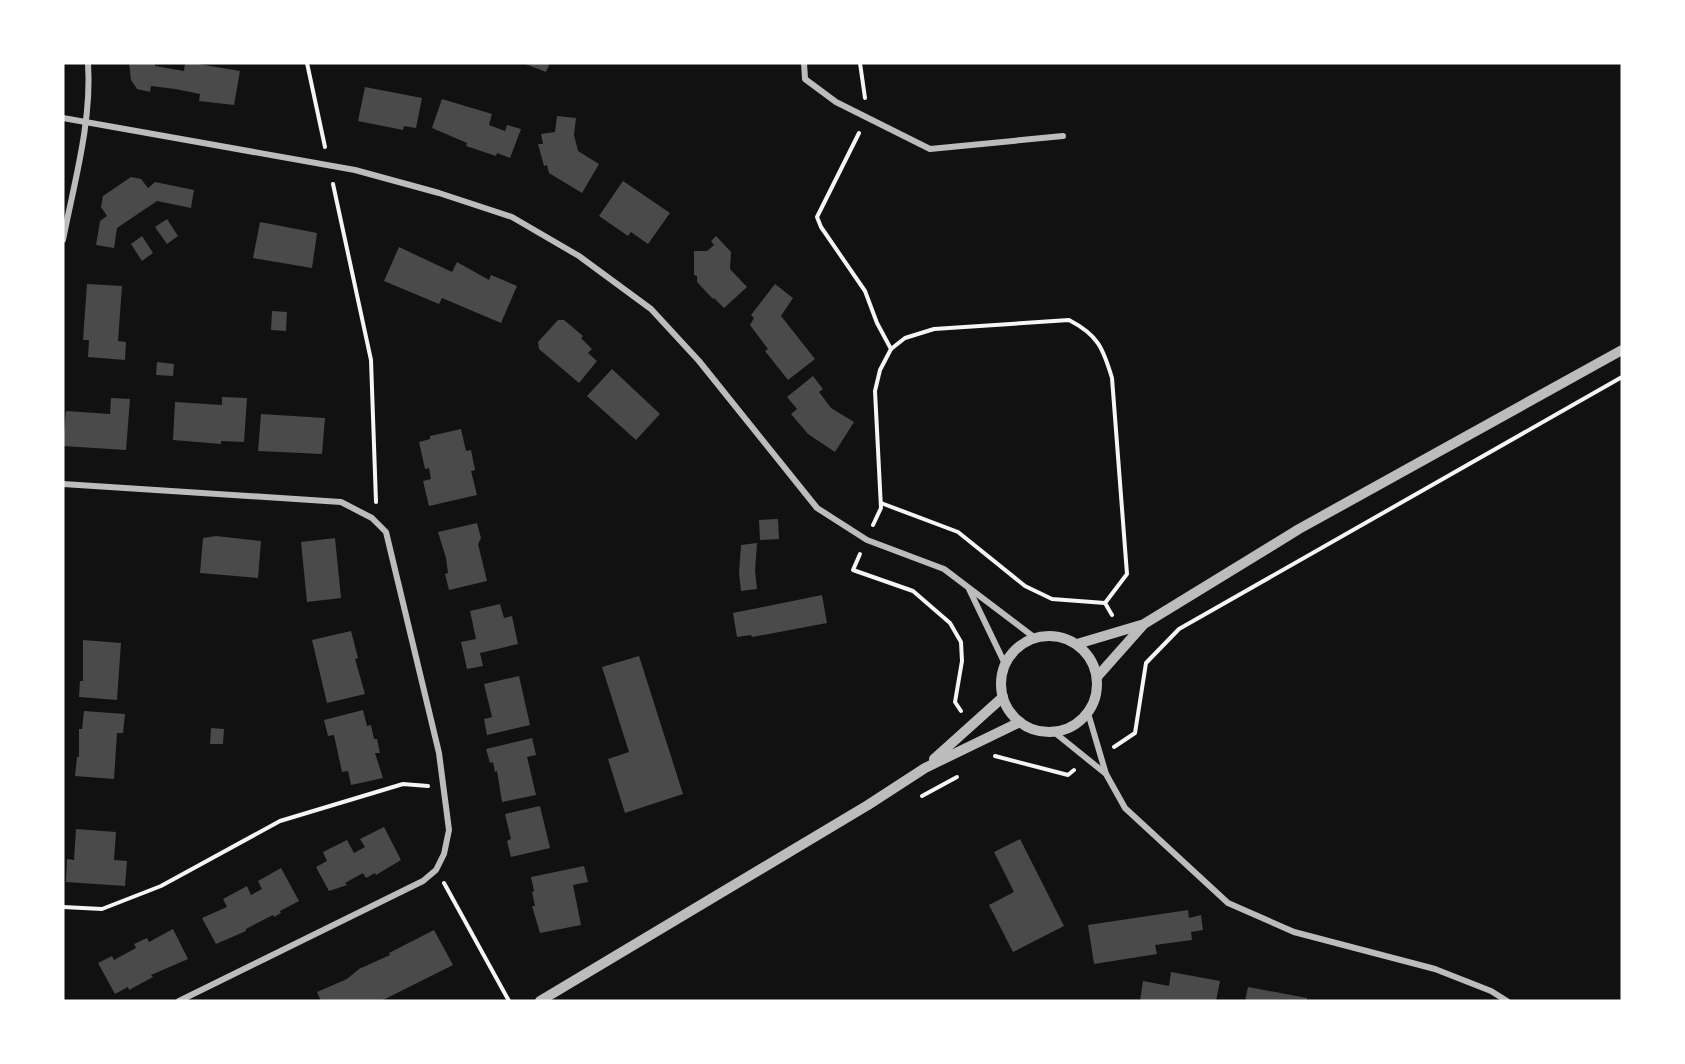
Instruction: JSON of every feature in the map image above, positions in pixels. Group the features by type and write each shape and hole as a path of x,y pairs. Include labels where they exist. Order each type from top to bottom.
{"street":[{"path":"63,240 85,121 90,84 88,63"},
{"path":"804,63 805,79 836,102 930,149 1063,136"},
{"path":"63,118 329,166 439,193 512,217 579,256 651,309 699,361 817,508 867,540 944,569 1035,638"},
{"path":"1106,774 1054,732 1030,728 1020,722 1010,711 1003,697 1002,675 1005,664 1023,643 1035,638 1050,636 1077,644 1124,636 1299,529 1622,350"},
{"path":"63,484 340,502 377,523 386,532 439,753 449,830 444,854 436,870 423,881 179,1001"},
{"path":"968,586 1005,664"},
{"path":"1097,677 1124,636"},
{"path":"1054,732 1078,723 1095,701 1097,677 1094,664 1077,644"},
{"path":"925,768 1003,697"},
{"path":"1088,713 1106,774 1125,808 1228,903 1294,932 1435,969 1507,1001"},
{"path":"540,1001 868,805 925,768 1020,722"}],"path":[{"path":"307,63 371,360 377,523"},
{"path":"860,63 867,118 817,217 821,227 866,291 877,323 891,349"},
{"path":"971,726 955,702 962,662 961,642 950,623 913,591 853,570 881,503 875,392 880,370 891,349 905,338 934,329 1069,320 1089,330 1104,351 1112,378 1127,574 1105,603"},
{"path":"1099,755 1136,733 1146,663 1179,629 1622,377"},
{"path":"881,503 958,532 1025,586 1052,599 1105,603"},
{"path":"1105,603 1124,636 1146,663"},
{"path":"982,740 995,756 1068,775 1090,760"},
{"path":"985,762 995,756"},
{"path":"913,801 964,773"},
{"path":"63,907 102,909 161,886 280,821 403,784 444,788"},
{"path":"436,870 509,1001"}],"building":[{"path":"129,63 155,63 155,66 184,71 185,63 192,63 240,71 234,105 199,101 200,94 175,89 151,86 150,92 137,89 131,80"},
{"path":"523,63 550,63 546,72"},
{"path":"365,87 422,98 416,128 404,126 403,130 358,121"},
{"path":"442,99 492,114 489,125 505,131 507,125 521,129 510,158 466,146 467,143 432,128"},
{"path":"557,116 576,118 574,135 578,151 599,164 582,193 549,173 547,165 544,166 538,144 543,144 541,134 555,132"},
{"path":"131,177 141,179 148,188 155,182 194,190 191,208 157,201 117,228 114,248 96,245 100,221 107,216 101,207 103,196"},
{"path":"623,181 670,213 648,244 631,232 628,236 599,216"},
{"path":"167,219 178,236 167,244 155,227"},
{"path":"260,222 317,233 312,268 253,258"},
{"path":"142,236 153,253 142,261 131,244"},
{"path":"716,236 731,252 730,269 747,287 724,308 697,282 697,276 694,275 694,251 707,251 714,245 711,241"},
{"path":"399,247 452,272 457,262 489,280 491,275 517,286 501,323 442,298 439,304 384,281"},
{"path":"87,284 122,286 118,341 126,342 125,360 88,357 89,340 83,340"},
{"path":"775,284 793,298 781,316 815,359 788,380 765,351 768,349 750,325 754,318 751,315"},
{"path":"272,311 287,312 286,331 271,330"},
{"path":"558,320 564,320 583,336 581,338 592,349 588,353 597,361 579,383 539,349 538,342"},
{"path":"157,362 174,364 173,376 156,375"},
{"path":"612,369 660,414 636,440 587,396"},
{"path":"813,376 823,389 819,392 831,408 854,422 835,452 808,434 791,414 797,409 787,397"},
{"path":"222,397 247,398 244,442 221,441 221,444 173,440 175,402 222,405"},
{"path":"111,398 130,399 126,450 63,446 66,411 110,414"},
{"path":"261,414 325,418 322,454 258,451"},
{"path":"461,429 466,451 471,450 475,470 471,471 477,495 429,506 423,481 431,479 429,468 425,469 419,442 430,439 430,436"},
{"path":"778,519 779,539 760,540 759,520"},
{"path":"477,523 481,538 478,544 487,581 449,590 445,574 448,573 446,558 438,532"},
{"path":"216,536 261,541 258,578 200,573 203,538"},
{"path":"335,538 341,598 307,602 301,542"},
{"path":"757,543 755,571 757,589 741,591 739,573 741,545"},
{"path":"822,595 827,623 752,637 751,635 737,637 733,613"},
{"path":"500,604 504,618 512,616 518,644 480,653 483,666 467,669 461,642 476,639 470,611"},
{"path":"351,631 358,658 355,659 365,694 327,703 312,640"},
{"path":"83,640 121,643 117,700 79,697 80,681 83,681"},
{"path":"639,656 683,794 625,813 608,759 629,752 602,667"},
{"path":"519,676 530,725 487,735 484,719 492,717 484,684"},
{"path":"363,710 367,726 371,725 374,739 377,739 380,753 375,753 383,778 351,785 348,771 342,772 334,735 328,736 324,720"},
{"path":"84,711 125,714 123,733 117,733 114,779 75,776 77,757 79,757 79,729 82,729"},
{"path":"211,728 224,729 223,744 210,744"},
{"path":"532,738 536,755 527,757 536,795 502,802 497,771 495,772 493,762 490,763 486,749"},
{"path":"540,806 550,848 511,857 507,841 511,839 505,814"},
{"path":"384,827 401,860 376,875 375,873 366,878 363,873 345,883 347,885 329,891 316,867 327,861 323,852 347,840 354,853 365,847 360,839"},
{"path":"76,829 116,832 114,860 127,861 125,886 66,882 67,859 74,860"},
{"path":"1020,839 1064,926 1013,952 989,905 1014,892 994,852"},
{"path":"584,866 588,882 573,885 581,925 540,933 532,906 535,906 531,877"},
{"path":"281,868 299,901 280,911 281,913 274,917 273,915 246,931 216,944 202,918 227,907 223,899 247,886 251,895 262,889 258,881"},
{"path":"1188,910 1189,918 1201,915 1203,930 1191,932 1192,940 1155,945 1157,954 1094,964 1088,925"},
{"path":"173,929 188,959 151,975 153,977 129,990 128,987 115,994 98,963 112,956 114,960 136,948 134,944 147,938 149,942"},
{"path":"434,930 453,965 381,1001 321,1001 317,992 347,979 359,969 390,955 389,953"},
{"path":"1171,972 1220,981 1216,1001 1140,1001 1143,981 1169,986"},
{"path":"1248,987 1307,998 1307,1001 1245,1001"}]}
